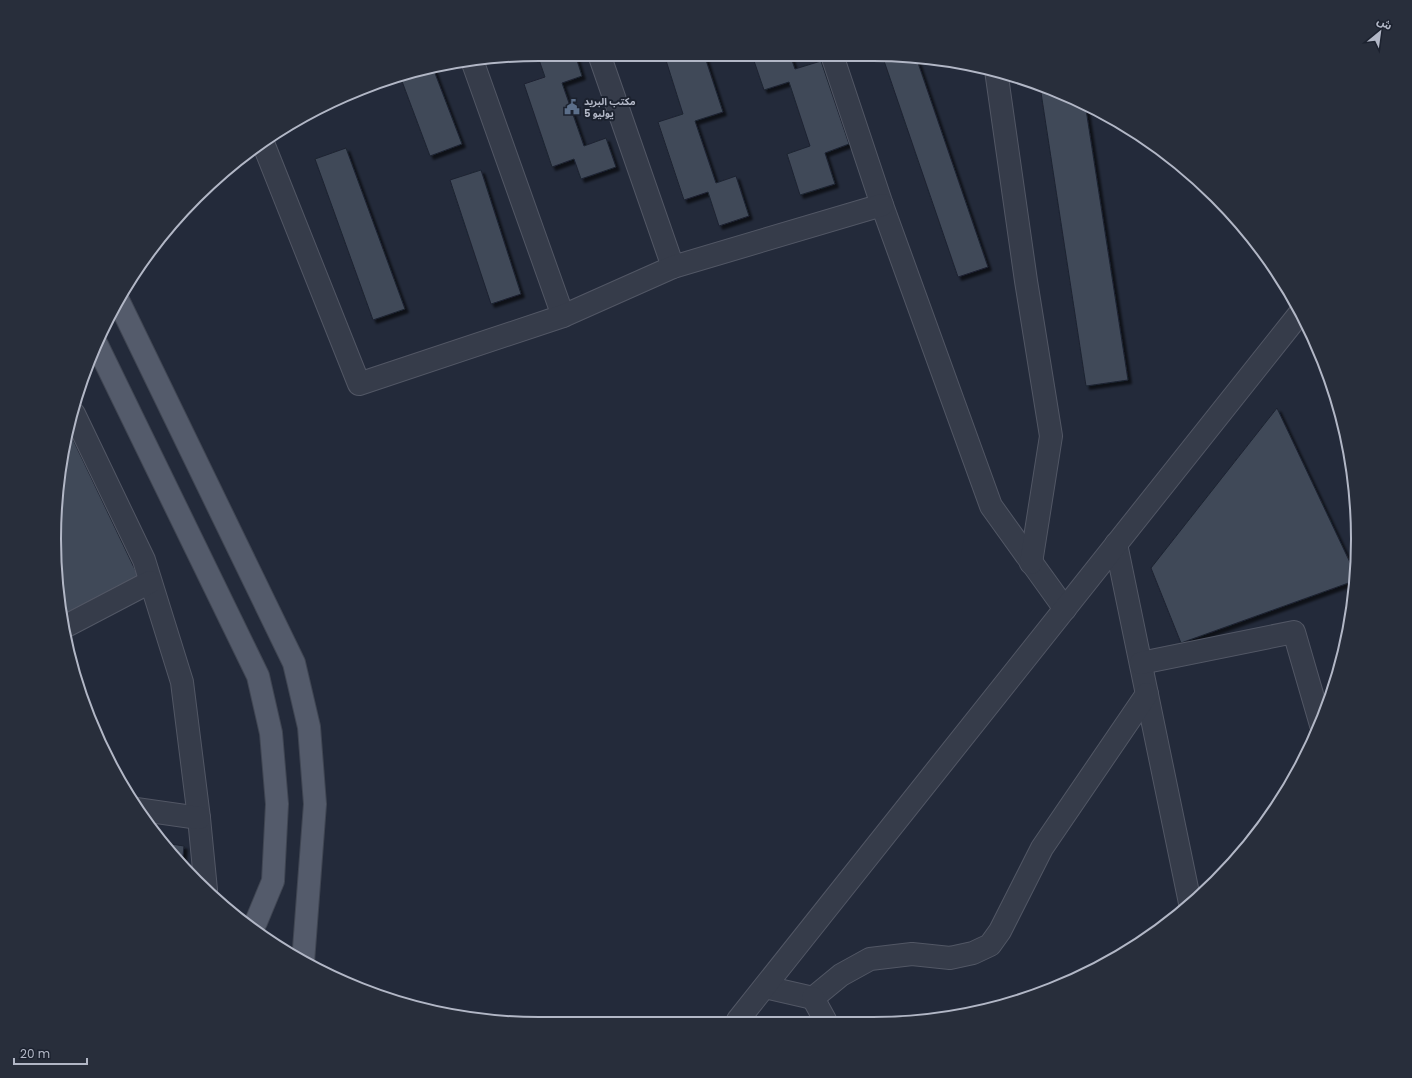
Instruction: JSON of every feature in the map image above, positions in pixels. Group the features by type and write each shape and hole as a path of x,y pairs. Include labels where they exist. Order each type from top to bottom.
{"main road":[{"path":"121,307 294,664 309,727 315,804 304,955"},
{"path":"100,350 258,676 271,732 277,804 273,881 255,923"}],"street":[{"path":"601,61 673,267"},
{"path":"834,61 882,205 991,506 1065,609"},
{"path":"474,66 563,316"},
{"path":"997,77 1026,282 1051,436 1031,563"},
{"path":"265,148 359,384 563,316 673,267 882,205"},
{"path":"740,1017 1296,318"},
{"path":"76,419 144,560 182,682 205,881"},
{"path":"1116,544 1189,897"},
{"path":"69,625 150,582"},
{"path":"1141,663 1294,632 1318,714"},
{"path":"814,998 841,975 870,959 912,954 950,958 973,953 990,945 1000,930 1042,848 1147,694"},
{"path":"146,810 199,818"},
{"path":"765,987 814,998"},
{"path":"814,998 824,1017"}],"building":[{"path":"539,61 577,61 582,76 562,83 584,146 606,138 616,167 581,179 574,159 552,167 524,84 545,77"},
{"path":"666,61 706,61 723,112 695,121 716,183 736,176 749,216 719,226 708,192 684,200 658,122 683,114"},
{"path":"754,61 792,61 795,69 821,61 849,144 825,153 835,184 800,195 787,154 810,146 789,82 764,90"},
{"path":"884,61 918,63 988,267 958,277"},
{"path":"435,73 462,144 430,156 402,81"},
{"path":"1041,91 1086,111 1128,380 1086,386"},
{"path":"346,148 405,309 373,320 315,159"},
{"path":"481,170 521,294 491,304 450,180"},
{"path":"1277,408 1350,563 1349,583 1181,643 1151,568"},
{"path":"72,437 139,578 68,618 62,570 61,539 65,477"},
{"path":"172,844 184,846 183,857"}],"place":[{"name":"مكتب البريد 5 يوليو","path":"572,107"}]}
